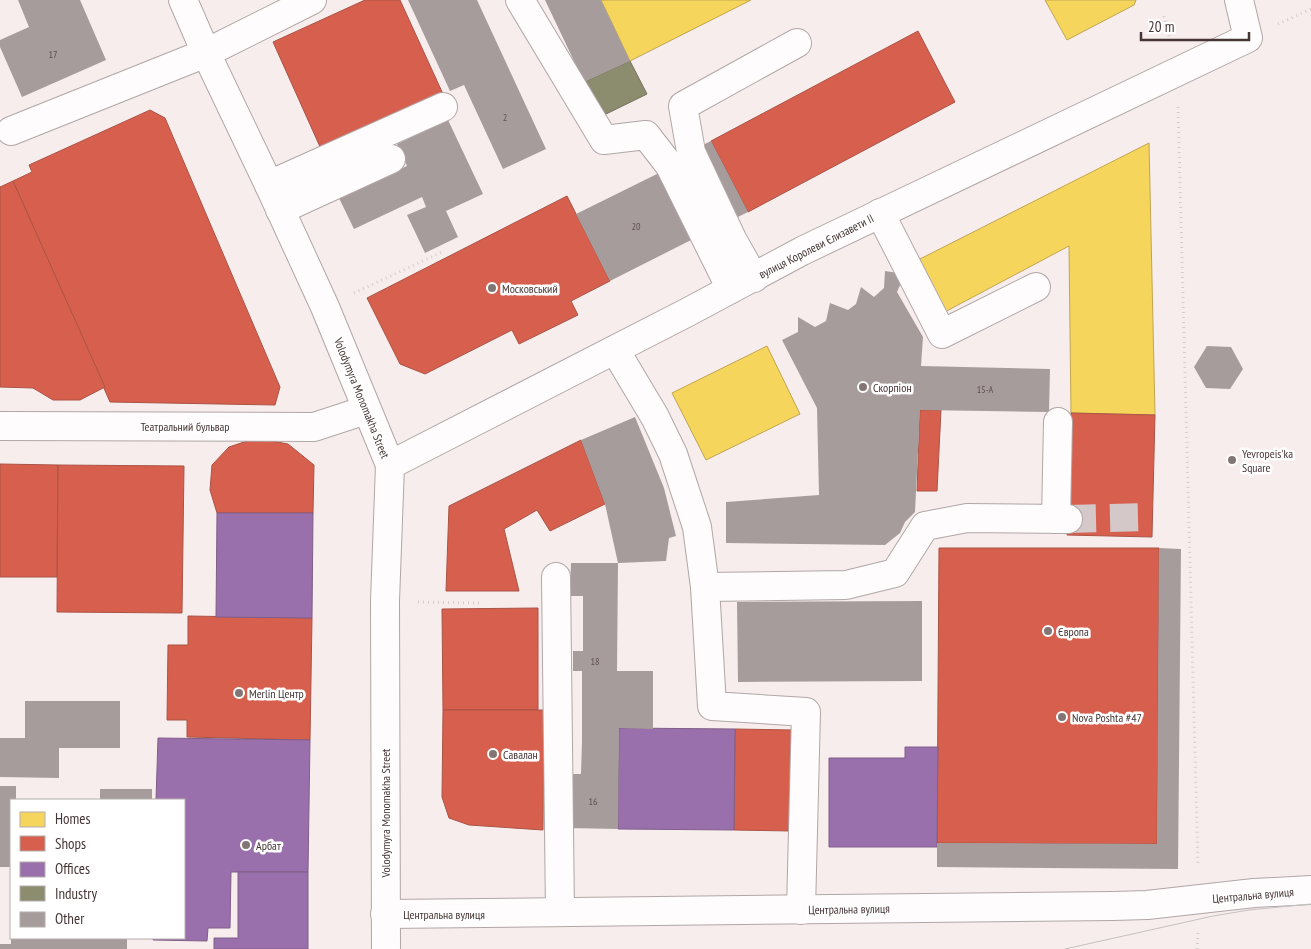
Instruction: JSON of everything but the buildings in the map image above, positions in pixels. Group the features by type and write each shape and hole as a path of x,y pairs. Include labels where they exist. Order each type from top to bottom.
{"street":[{"name":"Volodymyra Monomakha Street","path":"183,0 325,308 390,466 385,601 386,949"},
{"path":"12,131 206,52 312,0"},
{"path":"520,0 604,140 646,135 670,166 743,284"},
{"name":"вулиця Королеви Єлизавети ІІ","path":"390,466 880,213 1248,38 1239,0"},
{"path":"743,284 732,239 691,152 683,106 797,43"},
{"path":"269,185 443,107"},
{"path":"280,210 391,159"},
{"path":"880,213 942,334 1036,287"},
{"path":"615,350 655,417 673,454 697,526 704,580 712,706 806,712 801,910"},
{"name":"Театральний бульвар","path":"0,426 314,427 366,410"},
{"path":"704,580 846,585 895,573 925,526 967,518 1062,519 1058,422"},
{"path":"556,577 560,912"},
{"name":"Центральна вулиця","path":"385,914 1113,906 1147,905 1254,893 1311,890"}],"path":[{"path":"1164,16 1177,72 1199,900 1197,949"},
{"path":"325,308 442,252"},
{"path":"385,601 481,603"}],"tunnel":[{"path":"1068,519 1152,517"}],"tram line":[{"path":"1065,949 1213,916 1249,910 1311,904"}],"place":[{"name":"Московський","path":"492,288"},
{"name":"Скорпіон","path":"863,387"},
{"name":"Yevropeis'ka Square","path":"1232,460"},
{"name":"Європа","path":"1048,631"},
{"name":"Merlin Центр","path":"239,693"},
{"name":"Nova Poshta #47","path":"1062,717"},
{"name":"Савалан","path":"493,754"},
{"name":"Арбат","path":"246,845"}]}
